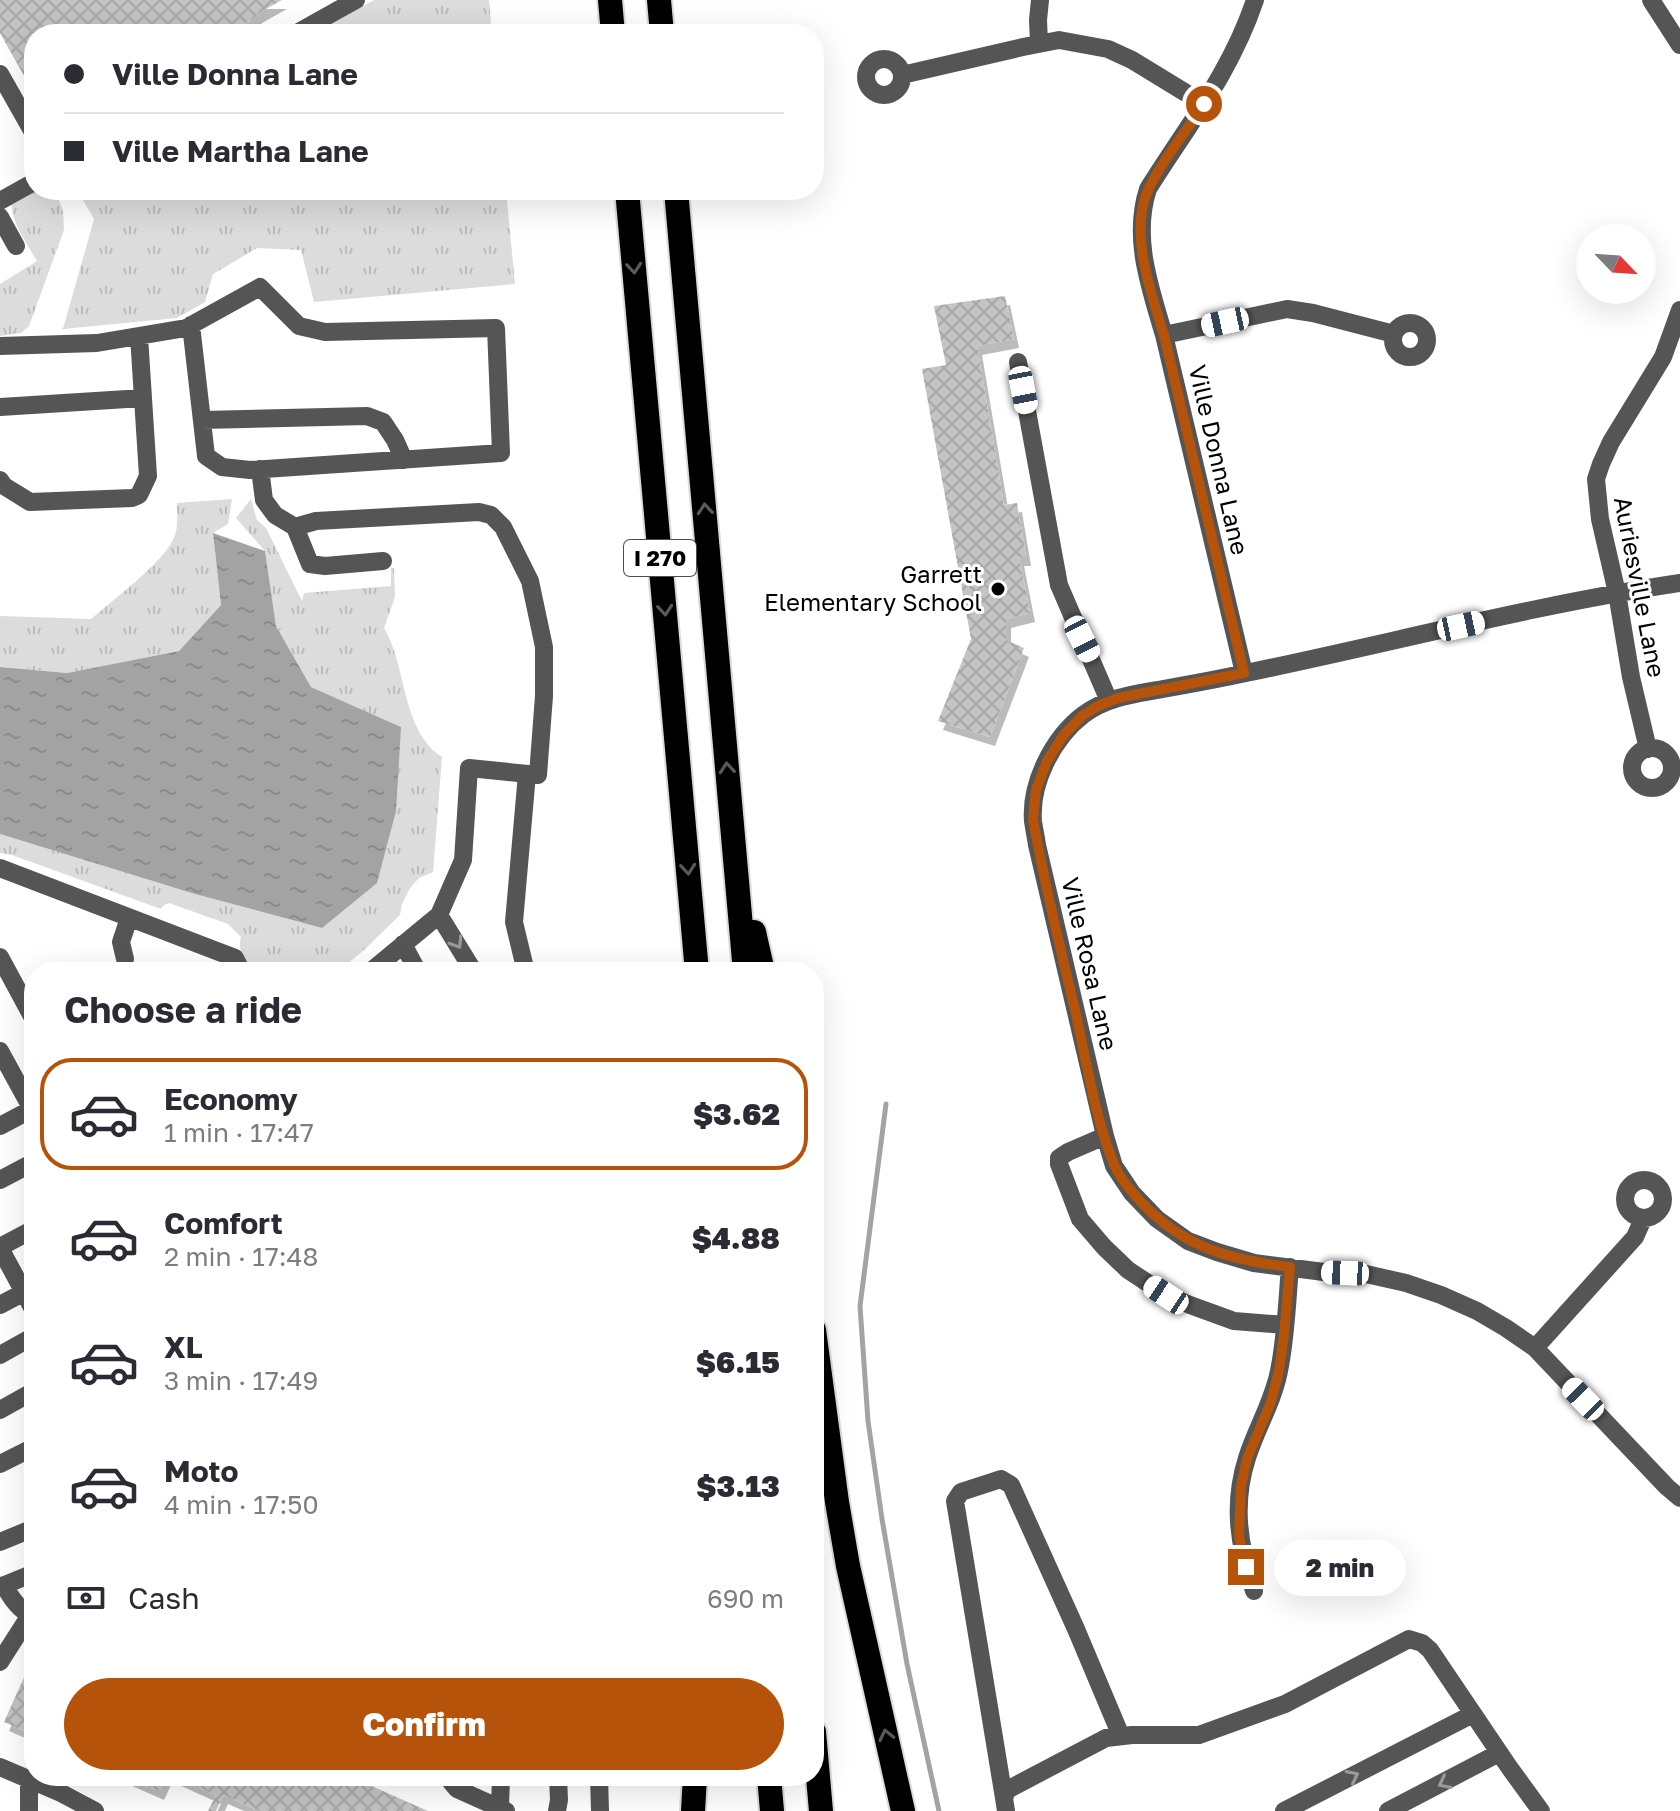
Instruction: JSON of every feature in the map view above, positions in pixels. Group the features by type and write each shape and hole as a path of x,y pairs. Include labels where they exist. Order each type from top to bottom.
{"highway":[{"path":"610,0 612,24"},
{"path":"659,0 661,24"},
{"name":"I 270","path":"628,200 693,925 694,962"},
{"name":"I 270","path":"677,200 744,962"},
{"path":"733,846 761,962"},
{"path":"824,1411 843,1540 903,1811"},
{"path":"693,1811 694,1786"},
{"path":"770,1786 772,1811"},
{"path":"819,1786 821,1811"}],"street":[{"path":"313,24 356,0"},
{"path":"1039,43 1040,0"},
{"name":"Ville Donna Lane","path":"1244,673 1144,261 1141,227 1142,208 1148,189 1226,70 1255,0"},
{"path":"1651,0 1680,45"},
{"path":"902,75 1059,40 1108,49 1204,104"},
{"path":"0,74 24,116"},
{"path":"0,201 24,188"},
{"path":"0,217 16,246"},
{"path":"0,346 97,343 186,328 191,325 260,287 299,326 325,332 496,328 501,453 260,469 222,467 206,456 191,325"},
{"path":"1164,335 1287,309 1394,334"},
{"name":"Auriesville Lane","path":"1648,749 1600,519 1596,479 1611,442 1663,357 1680,310"},
{"path":"0,480 4,486 30,502 132,498 139,495 148,476 139,336"},
{"path":"1018,362 1059,585 1109,701"},
{"path":"0,407 143,398"},
{"path":"202,420 367,416 383,422 404,460"},
{"path":"260,469 264,500 275,515 295,527 310,564 325,566 383,561"},
{"path":"295,527 316,521 479,512 491,515 503,527 530,581 544,647 538,775 469,768 463,860 439,915 382,962"},
{"name":"Ville Rosa Lane","path":"1680,583 1617,593 1109,701 1082,716 1063,736 1047,761 1036,790 1033,819 1105,1136 1114,1166 1132,1193 1157,1219 1188,1241 1217,1252 1254,1263 1366,1274 1406,1283 1477,1311 1535,1348 1680,1498"},
{"path":"524,962 514,922 527,774"},
{"path":"0,868 235,958 237,962"},
{"path":"439,915 468,962"},
{"path":"125,959 121,942 129,918"},
{"path":"403,944 413,962"},
{"path":"0,957 24,1001"},
{"path":"0,1051 24,1095"},
{"path":"0,1126 24,1115"},
{"path":"1105,1136 1059,1158 1080,1219 1104,1247 1128,1270 1166,1295 1234,1321 1285,1325"},
{"path":"0,1180 24,1167"},
{"path":"1535,1348 1635,1237 1643,1219"},
{"path":"24,1234 0,1247 24,1282"},
{"path":"1254,1591 1239,1536 1241,1486 1247,1459 1271,1402 1279,1371 1290,1267"},
{"path":"0,1305 24,1292"},
{"path":"0,1355 24,1342"},
{"path":"0,1410 24,1397"},
{"path":"0,1464 24,1452"},
{"path":"1005,1804 955,1501 961,1492 1001,1479 1011,1485 1121,1736"},
{"path":"0,1542 24,1532"},
{"path":"24,1577 2,1586 24,1612"},
{"path":"0,1662 24,1628"},
{"path":"1005,1804 1007,1790 1106,1738 1199,1735 1285,1704 1409,1639 1422,1643 1430,1650 1541,1811"},
{"path":"1284,1811 1473,1714"},
{"path":"1388,1811 1499,1753"},
{"path":"0,1767 24,1777"},
{"path":"29,1786 29,1811"},
{"path":"45,1786 95,1811"},
{"path":"454,1786 503,1810 502,1786"},
{"path":"557,1811 558,1786"},
{"path":"599,1786 600,1811"}],"green space":[{"path":"374,0 489,0 491,24 332,24"},
{"path":"24,197 24,200 59,200 64,230 29,326 21,333 0,336 0,284 37,261 17,225 12,204"},
{"path":"83,200 507,200 515,284 314,302 301,250 257,248 213,274 205,302 177,318 63,329 94,219"},
{"path":"232,499 228,524 213,533 221,605 179,651 67,673 0,667 0,616 91,619 136,581 167,549 176,531 177,503"},
{"path":"251,499 257,520 266,528 302,601 304,593 391,586 391,568 394,568 395,597 384,628 419,731 442,757 433,872 419,878 410,888 400,915 349,962 246,962 241,951 241,937 228,924 169,903 161,909 0,853 0,834 195,894 322,928 401,727 311,687 276,626 265,551 236,518"}],"water":[{"path":"213,533 265,551 276,626 311,687 401,727 396,811 377,883 322,928 195,894 0,834 0,667 67,673 179,651 221,605"}],"building":[{"path":"0,0 282,0 244,24 24,24 24,75 0,33"},
{"name":"Garrett Elementary School","path":"1005,296 1014,339 977,346 1004,505 1017,503 1026,557 1019,557 1030,613 1006,619 1006,640 1024,648 990,737 938,721 971,639 922,369 946,365 934,306"},
{"path":"24,1677 24,1731 4,1722"},
{"path":"196,1786 372,1786 428,1811 260,1811 223,1795 216,1811 208,1811 216,1795"}],"waterway":[{"path":"886,1104 860,1306 868,1421 907,1664 939,1811"}],"place":[{"name":"Garrett Elementary School","path":"998,589"}],"route":[{"path":"1204,104 1148,189 1142,208 1141,227 1152,296 1164,335 1244,673 1118,698 1082,716 1063,736 1047,761 1036,790 1033,819 1097,1109 1114,1166 1132,1193 1157,1219 1188,1241 1254,1263 1290,1267 1279,1371 1271,1402 1247,1459 1241,1486 1239,1536 1246,1567"}]}
